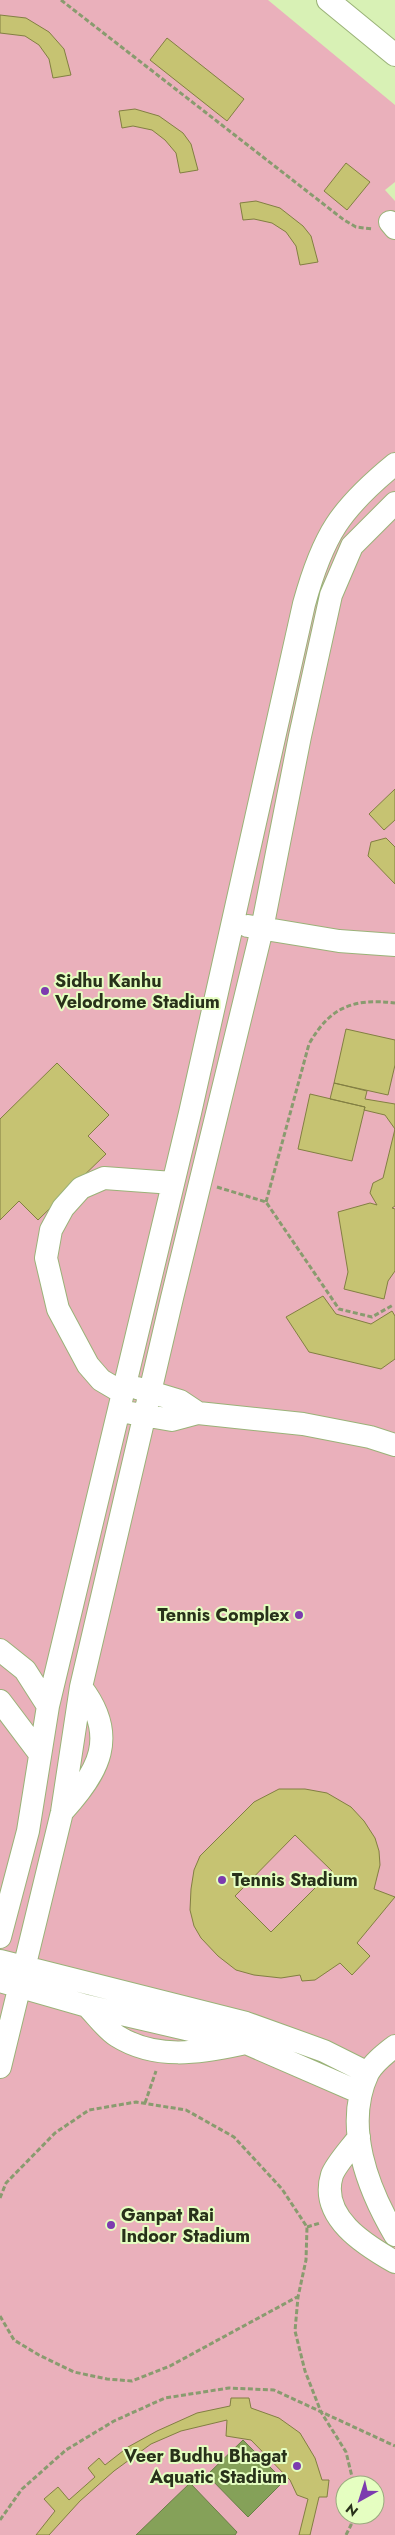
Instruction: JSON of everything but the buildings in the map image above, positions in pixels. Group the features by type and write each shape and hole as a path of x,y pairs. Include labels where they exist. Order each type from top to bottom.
{"street":[{"path":"328,0 395,55"},
{"path":"0,1937 28,1831 48,1706 173,1183 314,568 334,524 352,502 395,464"},
{"path":"0,2067 14,1978 62,1812 81,1687 200,1182 262,929 300,736 331,596 352,546 395,503"},
{"path":"232,922 262,929 339,941 395,945"},
{"path":"173,1183 104,1178 81,1188 63,1208 51,1230 46,1258 58,1309 88,1365 101,1380 145,1416 172,1420 198,1414 303,1424 370,1437 395,1445"},
{"path":"122,1396 150,1392 180,1401 198,1414"},
{"path":"0,1650 25,1670 48,1706"},
{"path":"62,1812 88,1781 102,1748 102,1729 94,1703 81,1687"},
{"path":"0,1701 40,1754"},
{"path":"74,1730 102,1729"},
{"path":"0,1961 14,1978 87,2006 246,2043 365,2083"},
{"path":"14,1978 246,2023 324,2051 365,2083"},
{"path":"87,2006 116,2036 136,2045 182,2053 205,2052 246,2043"},
{"path":"395,2046 377,2061 365,2083 356,2112 365,2168 395,2235"},
{"path":"359,2137 332,2174 331,2201 350,2232 368,2247 395,2262"}],"path":[{"path":"61,0 344,220 356,227 373,229 392,225"},
{"path":"266,1202 309,1044 318,1029 326,1018 346,1006 368,1002 395,1004"},
{"path":"200,1182 266,1202 339,1309 372,1317 393,1305"},
{"path":"145,2104 163,2051"},
{"path":"0,2198 6,2183 55,2133 89,2110 136,2102 186,2110 234,2137 282,2189 307,2227 306,2260 298,2296 295,2331 305,2371 321,2412 346,2452 352,2475"},
{"path":"0,2316 14,2340 74,2372 107,2379 132,2380 170,2366 298,2296"},
{"path":"0,2520 22,2489 66,2450 114,2421 165,2398 229,2388 274,2390 395,2446"}],"shaded area":[{"path":"0,0 268,0 395,105 395,182 385,190 395,201 395,2535 0,2535"},
{"path":"243,2440 284,2481 248,2517 207,2475"},
{"path":"190,2483 237,2532 235,2535 136,2535"}],"place":[{"name":"Sidhu Kanhu Velodrome Stadium","path":"45,991"},
{"name":"Tennis Complex","path":"299,1615"},
{"name":"Tennis Stadium","path":"222,1880"},
{"name":"Ganpat Rai Indoor Stadium","path":"111,2225"},
{"name":"Veer Budhu Bhagat Aquatic Stadium","path":"297,2466"}]}
